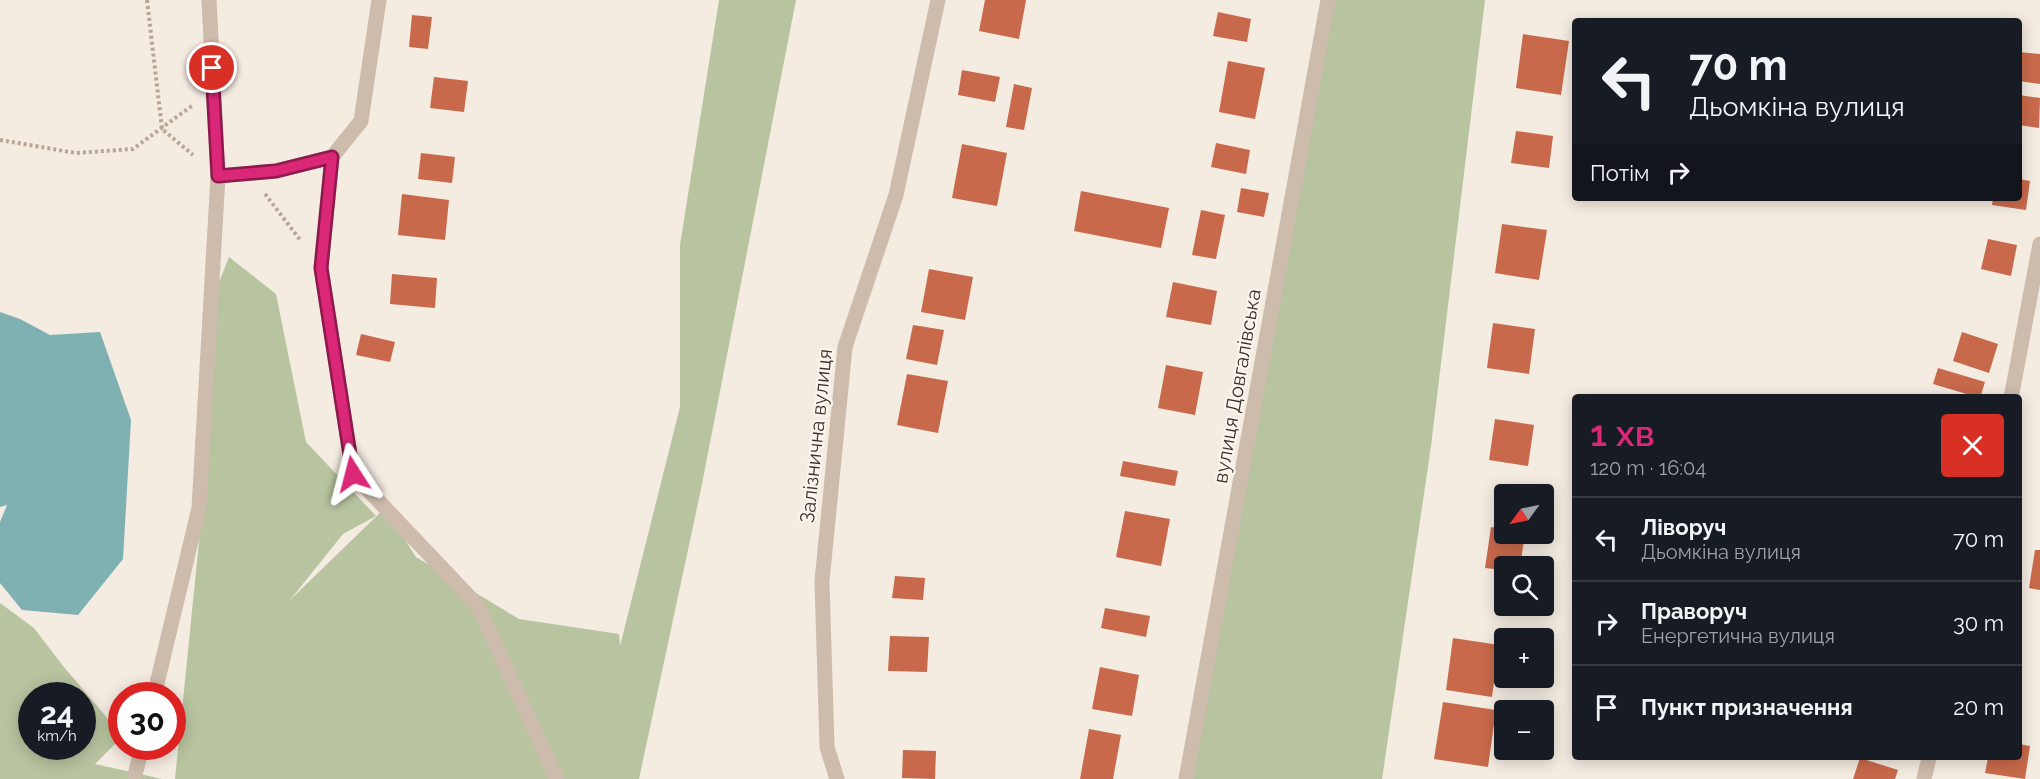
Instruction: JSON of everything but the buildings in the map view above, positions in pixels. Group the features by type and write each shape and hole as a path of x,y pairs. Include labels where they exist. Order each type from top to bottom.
{"street":[{"path":"157,682 199,508 218,176 209,0"},
{"path":"379,0 362,121 332,157 321,268 353,474 478,606 557,779"},
{"name":"Залізнична вулиця","path":"837,779 827,747 822,581 845,347 896,195 938,0"},
{"name":"вулиця Довгалівська","path":"1186,779 1328,0"},
{"path":"218,176 276,171 332,157"},
{"path":"2012,394 2040,244"},
{"path":"134,779 139,760"},
{"path":"1924,779 1929,760"}],"path":[{"path":"147,0 162,129 218,176"},
{"path":"0,140 76,153 133,149 213,90"},
{"path":"250,173 321,268"}],"green space":[{"path":"719,0 796,0 701,489 639,779 175,779 177,760 186,760 185,682 200,532 210,305 229,257 276,294 306,442 376,516 343,534 290,600 385,508 416,557 519,619 619,634 620,646 680,407 680,245"},
{"path":"1328,0 1485,0 1431,446 1382,779 1186,779"},
{"path":"0,603 34,628 77,682 18,682 18,760 96,760 96,705 108,719 108,751 95,764 162,779 0,779"}],"water":[{"path":"0,312 20,319 50,335 100,332 131,420 123,559 78,615 22,610 0,583 0,522 7,505 0,507"}],"route":[{"path":"212,68 218,176 276,171 332,157 321,268 353,474"}]}
